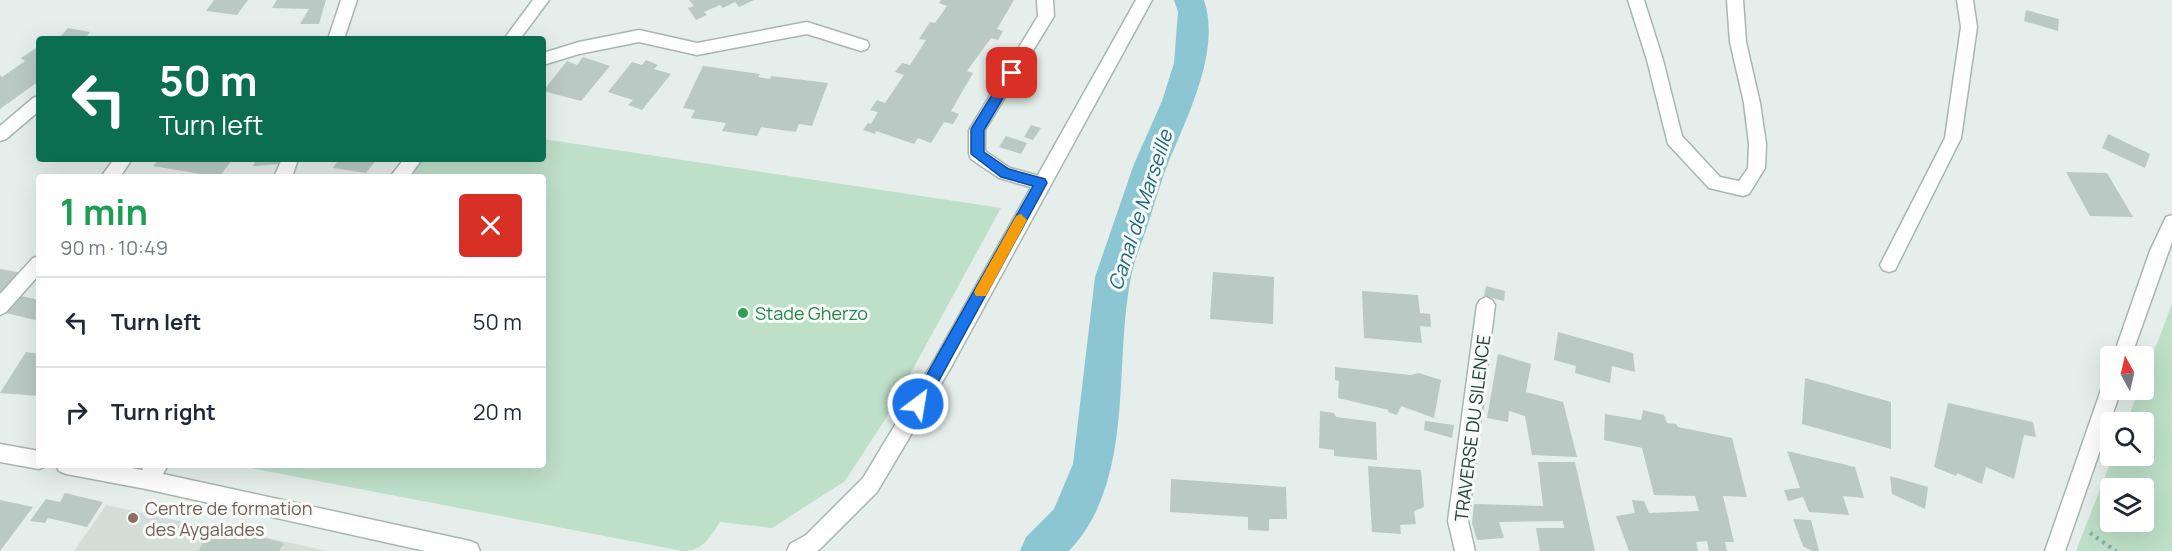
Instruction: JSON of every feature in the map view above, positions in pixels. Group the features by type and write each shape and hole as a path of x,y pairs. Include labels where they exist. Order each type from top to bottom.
{"street":[{"path":"337,36 349,0"},
{"path":"514,36 541,0"},
{"path":"1041,183 1005,173 977,154 977,129 1046,16 1045,0"},
{"path":"797,551 813,542 870,485 943,363 1144,0"},
{"path":"1636,0 1655,60 1674,139 1715,183 1743,189 1757,167 1755,125 1734,24 1735,0"},
{"path":"1889,266 1953,138 1969,27 1965,0"},
{"path":"546,58 579,48 639,36 697,49 807,28 861,45"},
{"path":"0,135 36,105"},
{"path":"112,174 122,162"},
{"path":"402,174 412,162"},
{"path":"2126,346 2159,251 2172,222"},
{"path":"0,308 36,266"},
{"name":"TRAVERSE DU SILENCE","path":"1465,551 1458,521 1486,305"},
{"path":"2055,551 2108,400"},
{"path":"0,453 36,459"},
{"path":"111,469 152,472 470,551"}],"shaded area":[{"name":"Centre de formation des Aygalades","path":"106,505 239,534 241,532 327,551 74,551"}],"green space":[{"name":"Stade Gherzo","path":"546,139 1001,208 886,418 845,481 772,528 720,522 701,546 683,551 251,468 546,468 546,174 411,174 421,162 546,162"},
{"path":"2172,304 2172,551 2076,551 2100,489 2100,532 2154,532 2154,478 2104,478 2109,466 2154,466 2154,412 2130,412 2135,400 2154,400 2154,351"}],"building":[{"path":"214,0 248,0 237,15 206,11"},
{"path":"277,0 326,0 319,24 300,24 309,9 272,8"},
{"path":"689,0 754,0 739,7 735,2 723,8 720,5 704,12 707,15 696,20 688,8 694,6"},
{"path":"941,0 1014,0 997,29 1003,31 998,40 991,38 967,71 973,73 951,111 959,114 953,124 944,122 931,143 918,138 914,144 876,131 875,134 863,130 868,123 871,124 878,112 870,110 877,100 885,103 904,75 895,72 902,63 910,65 926,40 919,39 930,22 935,23 947,6 939,3"},
{"path":"2026,10 2059,19 2058,31 2024,21"},
{"path":"68,28 90,32 87,36 61,36"},
{"path":"36,48 36,83 0,109 0,75 2,77 25,61 21,58"},
{"path":"583,57 610,66 581,101 546,92 546,87 567,61 577,65"},
{"path":"646,60 658,65 654,69 671,74 642,110 628,105 633,100 608,92 632,62 642,65"},
{"path":"703,66 760,74 758,77 770,79 771,76 828,83 812,126 799,124 796,132 761,127 757,136 722,131 726,123 691,118 695,110 683,108"},
{"path":"1031,125 1041,128 1033,140 1024,137"},
{"path":"2108,134 2150,154 2145,168 2102,148"},
{"path":"1006,136 1027,143 1021,154 999,147"},
{"path":"156,162 231,162 221,174 201,174 153,166"},
{"path":"255,162 281,162 280,164 253,166"},
{"path":"337,162 375,162 366,173 333,168"},
{"path":"2066,172 2107,173 2133,217 2090,216"},
{"path":"0,269 23,273 0,300"},
{"path":"1213,272 1274,277 1273,324 1210,319"},
{"path":"1486,286 1505,291 1504,301 1484,296"},
{"path":"1362,291 1418,295 1420,313 1430,314 1431,327 1420,326 1422,343 1364,338"},
{"path":"21,296 36,299 36,320 6,313"},
{"path":"1558,332 1633,353 1635,372 1612,366 1610,383 1575,373 1576,366 1554,360"},
{"path":"26,352 36,354 36,396 0,393"},
{"path":"1498,354 1531,364 1526,392 1563,402 1577,457 1532,455 1525,416 1509,411 1508,422 1487,418"},
{"path":"1335,367 1411,375 1419,373 1441,380 1434,418 1401,406 1397,415 1388,412 1389,410 1338,398 1339,381 1335,380"},
{"path":"1805,378 1891,402 1891,449 1802,424"},
{"path":"1948,403 2033,422 2036,437 2024,435 2014,479 1986,467 1982,484 1957,473 1956,476 1934,467"},
{"path":"1643,410 1664,415 1667,423 1676,424 1678,427 1732,438 1747,497 1723,496 1734,542 1725,542 1727,551 1709,551 1707,541 1696,542 1698,551 1629,551 1616,516 1635,513 1632,500 1644,501 1649,513 1699,511 1695,496 1654,495 1642,448 1604,440 1605,414 1641,420"},
{"path":"1320,411 1334,413 1336,417 1376,422 1377,460 1334,456 1334,450 1319,448"},
{"path":"1425,421 1454,425 1452,438 1424,430"},
{"path":"1787,451 1855,467 1864,498 1843,496 1849,515 1809,512 1803,497 1788,501 1784,490 1800,488"},
{"path":"1538,462 1575,462 1595,551 1540,551 1536,528 1564,528 1563,521 1499,522 1504,538 1477,540 1472,523 1474,504 1543,506"},
{"path":"1368,466 1421,470 1424,507 1414,511 1416,524 1400,525 1401,534 1372,532"},
{"path":"1890,476 1928,487 1925,509 1892,494"},
{"path":"1171,479 1286,487 1287,519 1269,519 1269,531 1248,530 1248,517 1170,512"},
{"path":"65,493 103,502 87,527 48,518 45,523 30,521 46,499 60,502"},
{"path":"0,500 33,507 0,551"},
{"path":"1793,519 1811,520 1819,551 1812,551 1803,546"},
{"path":"213,528 239,534 241,532 284,543 279,551 198,551"}],"waterway":[{"name":"Canal de Marseille","path":"1041,551 1068,523 1078,505 1093,464 1113,277 1151,164 1178,101 1190,63 1193,12 1189,0"}],"slow traffic":[{"path":"981,292 1021,220"}],"place":[{"name":"Stade Gherzo","path":"743,313"},
{"name":"Centre de formation des Aygalades","path":"133,518"}],"route":[{"path":"918,404 943,363 1041,183 1005,173 977,154 977,129 1012,73"}]}
